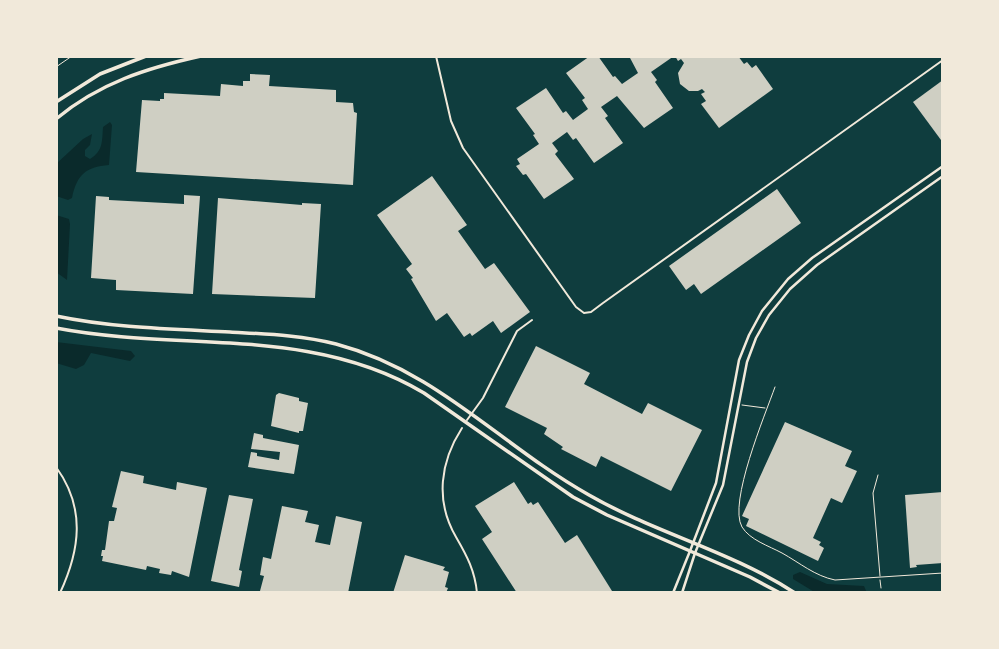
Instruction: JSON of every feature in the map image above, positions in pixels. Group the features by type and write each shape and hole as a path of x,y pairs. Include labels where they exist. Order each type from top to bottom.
{"main road":[{"path":"56,102 100,74 146,56"},
{"path":"56,119 85,96 120,78 201,56"},
{"path":"674,593 679,573 716,483 739,360 762,311 788,279 812,258 943,166"},
{"path":"682,593 723,485 751,350 762,326 785,294 817,265 943,176"},
{"path":"56,316 134,326 277,335 322,341 397,365 426,382 591,496 749,567 795,593"},
{"path":"56,328 139,338 299,348 360,363 396,377 573,497 780,593"}],"street":[{"path":"436,56 451,121 463,148 576,307 584,313 591,312 943,60"},
{"path":"466,422 483,398 517,331 532,320"},
{"path":"462,428 450,447 442,490 450,525 473,568 477,593"},
{"path":"56,467 70,492 77,531 74,559 61,593"}],"lane":[{"path":"56,67 72,56"},
{"path":"775,387 738,503 738,518 746,533 819,576 845,581 943,573"},
{"path":"738,404 768,409"},
{"path":"878,475 873,493 881,588"}],"water":[{"path":"110,122 109,165 88,170 83,174 72,198 68,200 56,196 56,164 92,134 85,156 90,159 94,156 101,146 103,127"},
{"path":"56,215 69,219 70,224 67,280 56,272"},
{"path":"56,342 131,351 135,356 130,361 91,353 84,365 76,369 56,363"},
{"path":"800,572 827,584 864,586 867,593 816,593 793,579 793,575"}],"building":[{"path":"590,56 598,56 613,77 622,84 638,73 629,56 674,56 651,72 673,108 644,128 617,96 601,107 608,116 605,118 623,143 594,163 576,138 573,140 567,132 552,143 558,151 555,154 574,179 544,199 526,174 523,175 516,166 520,164 517,159 539,144 516,108 546,88 563,113 566,111 573,120 588,109 582,100 585,98 566,73"},
{"path":"675,56 738,56 744,64 747,62 752,68 756,65 773,89 719,128 701,104 706,101 701,94 705,92 702,89 689,91 680,84 678,73 684,63 681,59 678,61"},
{"path":"250,74 270,75 269,86 336,90 336,102 353,103 354,112 357,113 353,185 136,172 142,100 160,101 164,99 164,93 220,96 221,84 243,86 243,81 250,81"},
{"path":"943,80 943,139 941,140 913,102"},
{"path":"432,176 467,225 458,231 485,269 494,263 530,312 501,333 493,321 472,336 470,333 464,337 447,313 436,321 406,269 412,264 377,215"},
{"path":"777,189 801,223 701,294 694,284 686,290 669,266"},
{"path":"184,195 200,196 193,294 116,290 116,280 91,278 96,196 109,197 109,200 184,204"},
{"path":"218,198 302,205 321,204 315,298 212,294"},
{"path":"536,346 590,373 584,384 642,414 648,403 702,430 671,491 601,456 596,467 561,449 563,447 544,434 547,428 505,407"},
{"path":"279,393 308,403 303,431 299,433 271,426 276,395"},
{"path":"785,422 852,451 845,466 857,471 842,503 831,498 813,538 821,542 819,545 824,548 818,561 746,526 749,519 742,516"},
{"path":"254,433 263,435 263,438 299,445 294,474 248,467 251,452 257,453 257,456 279,460 280,452 251,449"},
{"path":"121,471 144,476 143,483 176,490 177,482 207,488 189,577 172,571 171,575 159,573 160,569 147,566 146,570 102,561 109,521 114,521 117,508 112,507"},
{"path":"514,482 528,504 538,502 565,543 577,535 612,591 517,593 482,539 492,532 475,506"},
{"path":"943,492 943,563 910,568 905,495"},
{"path":"229,495 253,499 239,570 242,571 239,587 211,581"},
{"path":"282,506 308,511 305,522 319,525 315,542 330,545 336,516 362,522 348,593 260,591 264,576 260,575 263,557 271,559"},
{"path":"405,555 445,567 443,570 449,572 446,593 393,593"}]}
